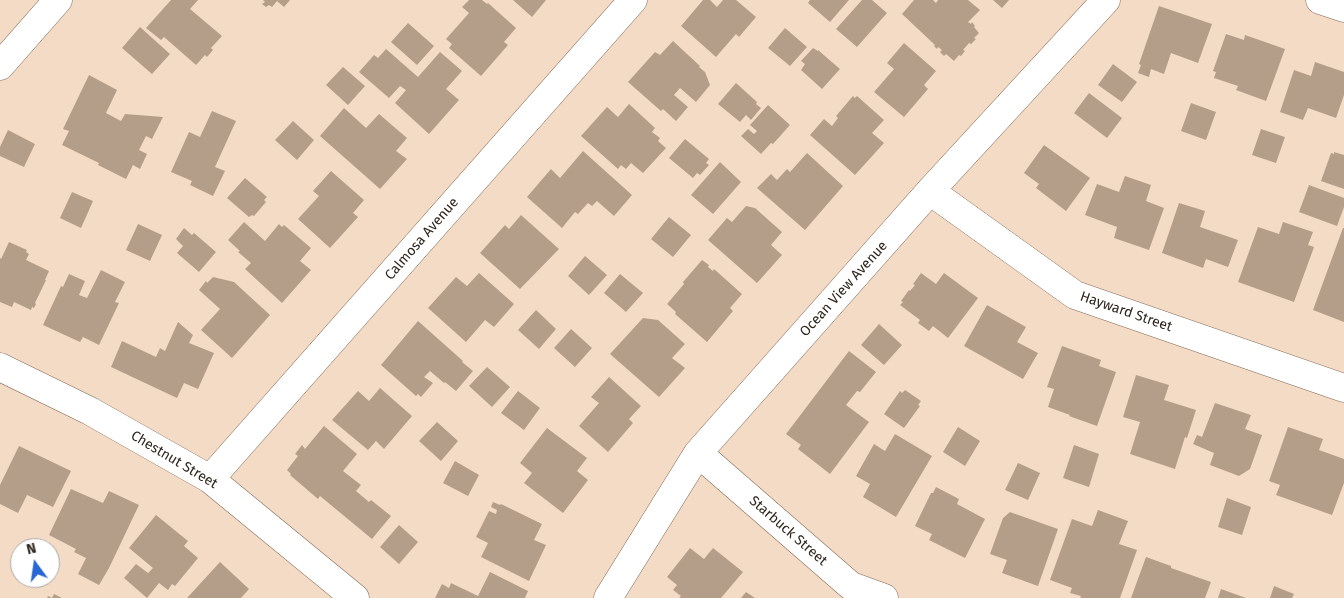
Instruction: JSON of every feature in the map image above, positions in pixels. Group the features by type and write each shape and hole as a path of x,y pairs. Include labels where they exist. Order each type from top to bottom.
{"street":[{"path":"0,66 58,0"},
{"name":"Calmosa Avenue","path":"210,479 633,0"},
{"name":"Ocean View Avenue","path":"608,598 698,453 930,191 1106,0"},
{"path":"1320,0 1344,8"},
{"name":"Hayward Street","path":"930,191 1075,295 1344,388"},
{"name":"Chestnut Street","path":"0,367 90,411 210,479 355,598"},
{"name":"Starbuck Street","path":"698,453 851,586 884,598"}],"building":[{"path":"171,0 198,0 190,9 222,36 211,48 213,50 207,57 205,55 196,65 164,37 161,40 146,28"},
{"path":"263,0 290,0 284,7 277,1 272,7 269,5 266,7 262,4 265,2"},
{"path":"469,0 482,0 488,3 516,28 504,42 508,45 481,76 449,48 452,44 446,39 469,13 462,7"},
{"path":"513,0 546,0 532,17"},
{"path":"703,0 710,0 717,7 723,0 736,0 756,17 739,37 736,34 716,57 681,26"},
{"path":"810,0 849,0 830,22 808,3"},
{"path":"862,0 872,0 887,13 857,47 836,29"},
{"path":"914,0 933,0 936,3 938,0 968,0 980,10 968,22 971,24 972,22 979,33 974,38 976,39 971,44 969,43 961,56 959,55 954,61 946,54 944,56 940,52 942,50 938,47 937,49 902,14"},
{"path":"993,0 1009,0 1002,8"},
{"path":"1159,6 1212,24 1198,63 1171,53 1164,74 1151,69 1149,77 1138,73 1141,65 1139,64"},
{"path":"408,23 434,46 417,65 391,42"},
{"path":"140,27 170,54 152,74 122,48"},
{"path":"785,28 807,47 790,66 768,48"},
{"path":"1226,34 1244,40 1245,35 1285,49 1266,101 1236,90 1238,86 1214,78 1216,72 1213,71"},
{"path":"673,41 700,66 705,72 710,85 696,102 680,88 674,95 688,107 676,121 663,109 661,111 628,82 655,52 660,55"},
{"path":"904,43 936,71 924,85 928,89 904,117 874,92 894,69 887,63"},
{"path":"813,48 840,69 822,89 801,70 805,64 801,61"},
{"path":"386,49 418,77 440,52 462,71 446,89 459,100 429,134 395,103 406,90 400,86 389,98 359,72 374,55 378,58"},
{"path":"1315,62 1344,72 1344,95 1336,118 1308,108 1303,120 1280,112 1294,70 1311,76"},
{"path":"1113,64 1137,82 1122,102 1098,85"},
{"path":"343,67 365,86 348,105 326,85"},
{"path":"89,75 117,90 106,113 121,121 125,114 163,117 152,139 146,136 139,150 147,154 140,169 133,165 126,179 62,145 69,131 63,129"},
{"path":"736,83 761,108 751,120 746,115 740,122 718,104"},
{"path":"1089,93 1122,118 1107,138 1074,113"},
{"path":"853,96 855,98 857,96 884,120 872,133 884,143 855,175 810,135 824,119 832,126 838,118 836,116"},
{"path":"1191,103 1216,112 1206,140 1181,131"},
{"path":"629,104 655,128 652,132 660,138 658,141 666,148 643,173 631,163 626,169 621,165 618,169 581,136 607,107 618,117"},
{"path":"768,105 790,125 761,154 741,136 748,129 754,134 757,131 750,125"},
{"path":"344,108 366,128 379,114 407,138 396,151 407,159 380,189 320,136"},
{"path":"212,111 236,121 215,167 225,171 213,196 190,185 192,181 171,172 189,132 200,137"},
{"path":"293,121 314,140 297,160 275,140"},
{"path":"1261,129 1285,137 1276,163 1252,155"},
{"path":"8,130 35,144 24,167 0,156 0,147"},
{"path":"685,139 709,159 706,163 709,165 700,175 697,173 693,178 669,158"},
{"path":"1044,145 1090,178 1066,211 1036,188 1039,184 1024,173"},
{"path":"583,151 632,195 614,216 597,201 592,206 588,203 578,214 575,212 562,228 527,197 551,169 560,178"},
{"path":"1334,152 1344,155 1344,189 1321,181 1331,153 1334,154"},
{"path":"807,153 843,186 805,230 757,188 771,174 777,180 787,169 790,172"},
{"path":"720,162 741,182 713,214 691,195"},
{"path":"331,171 364,200 353,213 358,217 330,248 298,219 319,196 313,191"},
{"path":"1125,176 1151,185 1146,201 1164,208 1149,250 1114,238 1117,227 1085,215 1097,184 1119,192"},
{"path":"245,178 267,197 264,200 266,202 254,216 249,217 227,198"},
{"path":"1309,185 1344,198 1344,207 1337,226 1299,212"},
{"path":"72,192 93,201 81,228 60,218"},
{"path":"1179,203 1205,211 1200,227 1238,240 1228,267 1206,259 1203,268 1162,253"},
{"path":"746,206 755,208 782,232 771,245 782,255 757,283 708,240 727,218 732,222"},
{"path":"521,215 559,249 520,289 480,253 505,225 509,229"},
{"path":"669,217 691,235 673,257 651,239"},
{"path":"244,222 265,241 279,224 282,227 284,225 311,248 300,261 311,270 282,303 245,269 251,263 228,240"},
{"path":"1283,222 1313,232 1308,245 1314,247 1294,302 1238,282 1258,227 1279,234"},
{"path":"138,224 162,235 150,261 126,250"},
{"path":"184,228 192,235 194,233 216,252 199,272 177,253 183,246 176,239"},
{"path":"1344,228 1344,322 1313,310"},
{"path":"9,242 27,250 26,252 29,254 26,260 49,271 36,304 31,310 14,302 12,307 0,302 0,258"},
{"path":"585,256 607,275 589,295 568,276"},
{"path":"702,260 742,294 730,308 733,311 707,342 675,314 676,312 667,304"},
{"path":"101,270 125,282 115,302 119,303 99,345 83,337 80,342 43,325 61,286 63,287 69,274 85,281 79,295 87,298"},
{"path":"479,273 514,304 494,327 485,320 466,342 428,308 456,277 467,286"},
{"path":"921,273 936,284 944,273 978,298 948,338 933,326 929,331 918,323 920,320 900,305 909,290 915,285 913,284"},
{"path":"620,274 643,293 626,312 604,293"},
{"path":"213,277 234,282 270,315 232,358 201,330 220,309 199,290 206,281 207,283"},
{"path":"987,305 1026,327 1017,342 1038,353 1023,379 964,346"},
{"path":"536,310 556,329 539,349 518,330"},
{"path":"643,318 658,320 685,344 672,358 685,368 659,397 610,354"},
{"path":"418,321 473,371 456,391 430,371 424,377 433,383 421,397 418,394 416,396 381,365"},
{"path":"178,322 193,335 189,343 214,353 198,389 184,383 177,398 111,367 122,341 156,357 160,348 165,351"},
{"path":"879,324 902,345 884,365 861,345"},
{"path":"571,329 592,348 575,367 554,348"},
{"path":"1062,346 1101,360 1099,366 1116,372 1097,426 1048,407 1054,389 1047,387"},
{"path":"849,351 876,372 860,392 857,391 846,405 869,422 830,474 798,449 801,445 786,434"},
{"path":"487,367 510,387 492,407 469,386"},
{"path":"1136,375 1169,385 1164,400 1196,410 1175,469 1130,454 1140,422 1123,417"},
{"path":"609,377 641,406 629,419 633,423 608,452 579,426 599,403 591,397"},
{"path":"380,388 412,416 384,449 376,441 368,450 332,420 358,391 369,401"},
{"path":"905,390 921,401 918,405 920,406 904,428 884,414 900,391 902,393"},
{"path":"518,391 540,408 524,430 501,413"},
{"path":"1215,403 1251,415 1245,429 1262,435 1250,469 1239,476 1210,465 1214,453 1193,444 1197,435 1202,437"},
{"path":"437,422 458,441 441,461 419,441"},
{"path":"324,426 357,454 343,471 361,485 356,491 391,516 372,539 320,496 318,499 290,475 287,470 298,456 295,454 302,445 305,449"},
{"path":"958,427 980,441 965,466 943,452"},
{"path":"1288,427 1323,439 1319,450 1344,459 1344,483 1332,515 1276,495 1280,485 1269,481"},
{"path":"547,428 587,458 577,471 588,480 563,513 524,483 532,473 520,463"},
{"path":"895,434 932,456 896,517 863,497 870,484 856,476 874,444 885,451"},
{"path":"1074,445 1099,454 1089,487 1063,478"},
{"path":"19,446 71,471 53,507 27,495 18,513 0,504 0,485"},
{"path":"455,461 479,475 468,496 443,483"},
{"path":"1018,463 1040,473 1028,500 1005,490"},
{"path":"936,487 959,499 957,504 985,519 965,558 929,540 932,534 915,526 931,493 933,493"},
{"path":"71,489 103,503 109,491 139,505 99,585 78,574 86,558 74,552 76,549 60,541 60,538 49,535"},
{"path":"1227,498 1251,507 1242,535 1218,527"},
{"path":"493,502 542,524 534,540 546,545 529,581 481,557 488,543 476,537 489,511 496,514 497,510 491,507"},
{"path":"1098,510 1128,521 1119,544 1137,550 1120,598 1080,598 1081,596 1070,593 1072,588 1050,580 1072,519 1092,526"},
{"path":"1010,512 1058,529 1038,586 1002,573 1007,560 990,554 1003,518"},
{"path":"156,515 188,541 184,546 198,558 175,586 172,584 168,590 159,583 147,598 124,578 136,564 148,573 153,568 129,548"},
{"path":"399,525 418,542 399,564 380,547"},
{"path":"690,548 704,559 713,548 743,572 721,598 679,598 681,596 673,590 677,585 667,577"},
{"path":"1146,557 1211,582 1205,598 1131,598"},
{"path":"220,562 249,589 241,598 187,598"},
{"path":"490,572 528,591 525,598 435,598 442,584 449,588 451,583 478,596"},
{"path":"1274,586 1294,594 1292,598 1270,598"},
{"path":"1221,589 1246,598 1218,598"},
{"path":"746,592 755,598 741,598"},
{"path":"54,594 62,598 52,598"}]}
